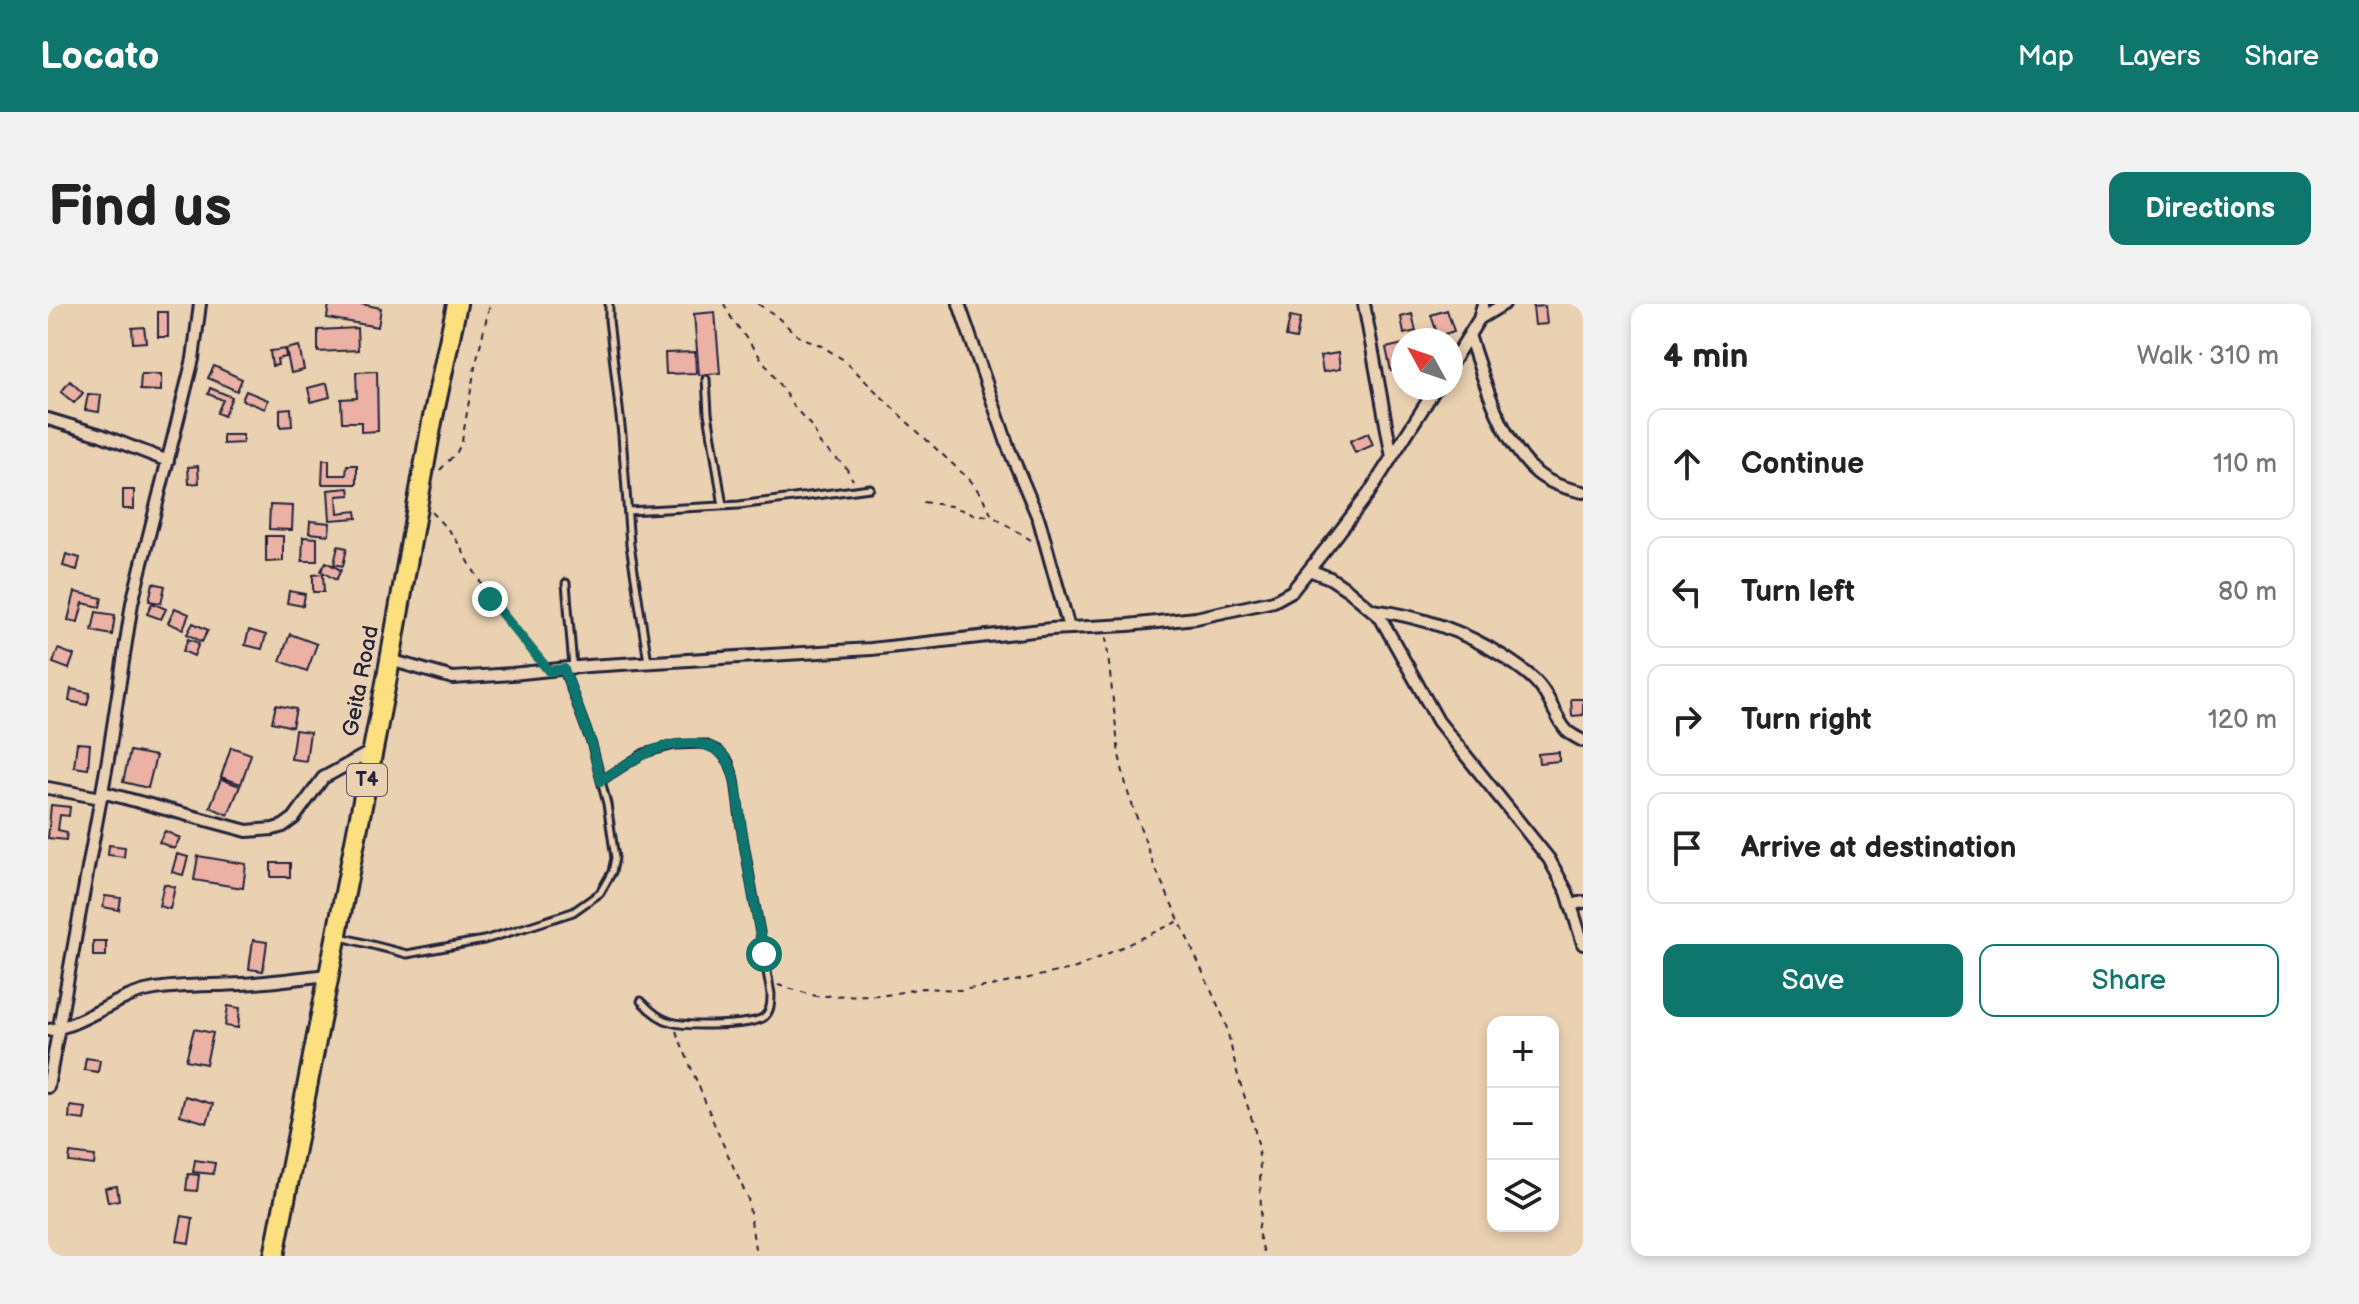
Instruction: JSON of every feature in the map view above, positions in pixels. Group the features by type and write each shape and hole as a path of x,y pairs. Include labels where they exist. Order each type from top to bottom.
{"highway":[{"name":"Geita Road","path":"274,1256 457,304"}],"street":[{"path":"48,1087 53,1030 102,795 132,603 193,359 200,304"},
{"path":"959,304 988,392 1049,552 1069,628"},
{"path":"1364,304 1392,457"},
{"path":"1463,345 1479,319 1483,304"},
{"path":"1479,319 1504,304"},
{"path":"1469,335 1491,401 1518,454 1539,475 1577,491 1583,484"},
{"path":"390,660 453,678 871,649 1196,618 1274,601 1292,591 1369,493 1428,400"},
{"path":"48,419 101,435 168,461"},
{"path":"1309,570 1330,578 1380,617 1438,721 1549,859 1567,892 1583,944"},
{"path":"1372,610 1404,614 1446,626 1489,647 1538,683 1568,732 1583,741"},
{"path":"48,788 102,795 247,831 273,829 294,818 323,778 372,751"},
{"path":"1571,905 1583,902"},
{"path":"53,1030 148,990 328,975"}],"lane":[{"path":"609,304 630,545 648,663"},
{"path":"706,379 708,413 723,506"},
{"path":"628,511 723,506 870,488"},
{"path":"336,936 407,954 484,940 573,912 600,893 612,872 615,858 607,804 568,668 566,583"},
{"path":"601,781 644,753 675,745 705,744 718,750 729,762 737,791 769,984 769,1011 763,1018 737,1024 672,1023 652,1013 641,1001"}],"path":[{"path":"432,478 457,452 462,441 490,304"},
{"path":"724,304 795,408 813,428 820,444 852,474 856,489"},
{"path":"758,304 798,336 832,351 844,360 971,481 992,516"},
{"path":"923,502 992,516 1049,552"},
{"path":"427,508 454,536 490,599 549,671"},
{"path":"1105,626 1119,755 1128,793 1153,863 1225,1021 1253,1123 1260,1169 1258,1232 1265,1256"},
{"path":"769,984 790,987 809,996 886,995 922,988 960,990 992,986 1076,968 1179,921"},
{"path":"672,1023 748,1199 756,1256"}],"building":[{"path":"329,304 361,304 381,308 378,327 327,318"},
{"path":"1545,306 1547,324 1535,325 1533,307"},
{"path":"1447,310 1453,328 1435,328 1431,315"},
{"path":"158,312 168,312 168,337 158,337"},
{"path":"715,312 720,373 699,375 694,314"},
{"path":"1412,314 1415,328 1403,328 1401,317"},
{"path":"1290,317 1300,319 1296,339 1286,337"},
{"path":"144,327 146,342 133,343 132,328"},
{"path":"357,328 358,350 318,352 318,330"},
{"path":"299,346 304,370 291,373 286,349"},
{"path":"1391,347 1391,371 1386,348"},
{"path":"285,349 286,357 277,359 278,365 272,366 270,351"},
{"path":"695,352 696,373 666,374 665,353"},
{"path":"1338,353 1340,369 1323,372 1320,356"},
{"path":"214,366 242,379 237,391 208,378"},
{"path":"377,371 378,431 361,432 361,422 342,422 341,399 357,398 356,372"},
{"path":"141,374 161,374 161,391 140,390"},
{"path":"70,381 83,393 74,403 61,392"},
{"path":"327,383 330,397 311,402 308,388"},
{"path":"210,388 232,397 224,416 217,413 223,400 208,394"},
{"path":"246,391 268,400 265,409 242,400"},
{"path":"88,394 101,395 99,412 85,410"},
{"path":"291,408 292,426 280,427 280,409"},
{"path":"1368,433 1373,445 1355,453 1350,441"},
{"path":"223,435 243,435 243,443 223,444"},
{"path":"323,460 329,460 329,475 346,475 347,465 357,465 357,484 322,484"},
{"path":"198,466 199,483 189,484 188,467"},
{"path":"349,488 350,495 337,496 338,513 356,511 357,518 330,520 328,490"},
{"path":"123,490 134,490 134,509 123,509"},
{"path":"270,505 293,506 292,530 269,529"},
{"path":"310,521 330,523 329,535 309,533"},
{"path":"266,536 283,536 283,561 266,562"},
{"path":"303,537 317,538 317,561 302,561"},
{"path":"338,546 347,548 343,566 334,564"},
{"path":"66,554 80,558 77,570 63,566"},
{"path":"326,562 341,570 336,580 321,571"},
{"path":"323,574 324,592 313,592 313,575"},
{"path":"153,583 165,586 161,603 149,601"},
{"path":"289,591 305,594 303,606 287,603"},
{"path":"75,592 102,598 100,607 83,603 78,622 68,620"},
{"path":"152,603 166,609 161,619 147,614"},
{"path":"175,608 189,614 183,629 168,623"},
{"path":"96,612 115,615 112,635 92,631"},
{"path":"193,623 208,630 202,642 187,634"},
{"path":"249,630 266,635 262,649 245,645"},
{"path":"290,634 317,644 307,671 280,661"},
{"path":"188,639 199,643 194,656 183,651"},
{"path":"58,649 74,655 69,669 53,663"},
{"path":"71,689 90,693 87,705 69,701"},
{"path":"1571,699 1583,699 1583,715 1572,716"},
{"path":"276,705 296,709 292,727 272,722"},
{"path":"295,730 310,732 306,761 291,759"},
{"path":"77,743 90,744 88,769 74,767"},
{"path":"231,747 251,754 241,784 221,777"},
{"path":"130,751 156,756 148,788 123,782"},
{"path":"1559,752 1559,761 1539,763 1538,754"},
{"path":"221,779 240,786 228,815 210,807"},
{"path":"51,805 70,807 69,816 60,815 58,830 67,832 66,840 48,838"},
{"path":"165,831 180,838 174,849 159,842"},
{"path":"109,845 125,847 124,857 108,855"},
{"path":"177,854 188,857 183,875 172,872"},
{"path":"198,856 246,864 243,888 194,880"},
{"path":"271,863 290,863 290,877 271,877"},
{"path":"164,884 175,887 170,909 159,906"},
{"path":"105,896 121,898 119,910 103,907"},
{"path":"253,940 267,942 263,971 249,969"},
{"path":"93,941 106,941 106,956 93,956"},
{"path":"228,1006 240,1008 238,1028 225,1026"},
{"path":"194,1029 213,1033 206,1064 186,1060"},
{"path":"86,1058 100,1060 98,1072 84,1070"},
{"path":"185,1096 213,1104 207,1123 180,1115"},
{"path":"70,1106 86,1108 84,1120 69,1118"},
{"path":"70,1153 95,1156 94,1165 69,1162"},
{"path":"195,1160 215,1163 213,1174 193,1172"},
{"path":"188,1174 199,1175 197,1191 186,1190"},
{"path":"117,1186 119,1200 108,1202 105,1188"},
{"path":"182,1216 193,1218 189,1243 177,1241"}],"route":[{"path":"490,599 549,671 564,669 592,745 601,781 644,753 675,745 705,744 718,750 729,762 735,780 764,954"}]}
